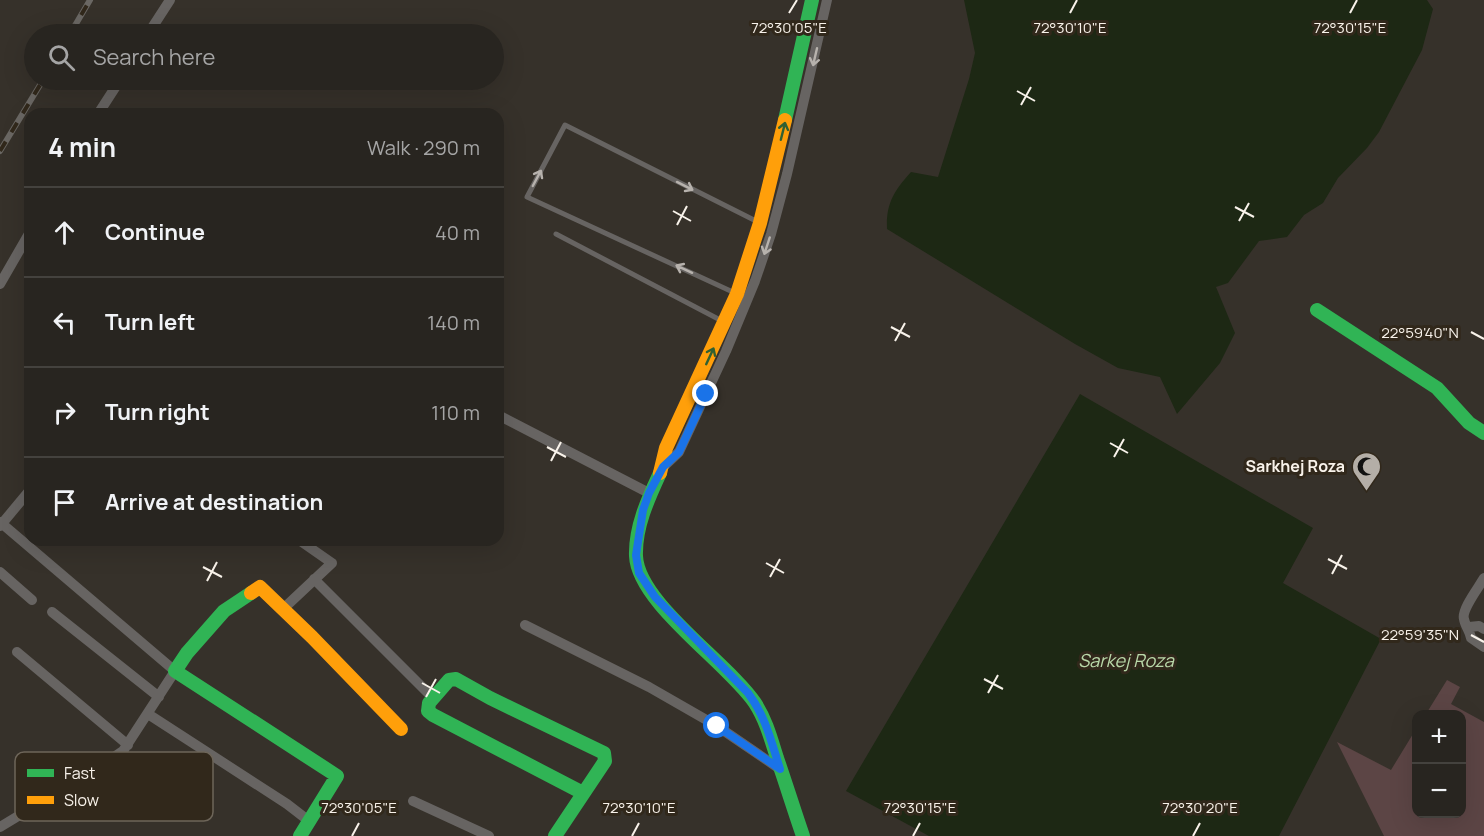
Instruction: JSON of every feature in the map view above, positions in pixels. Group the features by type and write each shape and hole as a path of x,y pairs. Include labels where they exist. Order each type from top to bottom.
{"street":[{"path":"154,24 170,0"},
{"path":"812,0 815,23"},
{"path":"803,836 764,717 748,693 669,613 648,588 639,573 636,555 643,510 663,467 666,448 700,391 771,234 782,164 815,23 827,0"},
{"path":"102,108 114,90"},
{"path":"700,391 725,322 743,296 760,223 782,164"},
{"path":"0,284 24,242"},
{"path":"1317,310 1437,388 1449,399 1467,423 1484,433"},
{"path":"504,418 649,493"},
{"path":"24,497 1,524 24,538"},
{"path":"35,546 175,671 337,776 300,836"},
{"path":"283,609 332,563 308,546"},
{"path":"0,572 32,600"},
{"path":"1484,578 1463,614 1471,638 1484,647"},
{"path":"314,579 433,698"},
{"path":"119,752 128,745 187,653 224,611 260,587 401,729"},
{"path":"52,612 159,697"},
{"path":"525,625 649,687 717,726 780,769"},
{"path":"1468,627 1479,626 1484,629"},
{"path":"17,652 128,745"},
{"path":"555,836 605,761 604,753 456,679 449,680 429,702 428,711 433,715 583,793"},
{"path":"148,714 207,752"},
{"path":"213,756 309,821"},
{"path":"412,801 489,836"},
{"path":"0,827 15,818"}],"lane":[{"path":"743,296 526,196 565,125 760,223"},
{"path":"556,234 725,322"}],"shaded area":[{"path":"1447,680 1460,687 1451,704 1462,710 1428,710"},
{"path":"1466,712 1484,722 1484,836 1384,836 1337,742 1391,770 1412,736 1412,818 1466,818"}],"water":[{"path":"964,0 1427,0 1433,9 1422,50 1379,132 1367,148 1338,178 1323,203 1304,215 1287,237 1259,241 1228,283 1216,287 1235,333 1220,363 1177,414 1160,377 1118,368 887,229 892,198 911,172 938,177 975,53"},
{"name":"Sarkej Roza","path":"1080,394 1313,528 1283,583 1381,639 1279,836 929,836 846,791"}],"railway":[{"path":"76,24 90,0"},
{"path":"26,108 37,90"},
{"path":"0,151 24,111"}],"traffic: fast":[{"path":"785,120 812,0"},
{"path":"1317,310 1437,388 1469,423 1484,433"},
{"path":"660,473 647,503 638,534 636,556 641,574 667,613 742,687 755,703 768,730 803,836"},
{"path":"251,593 224,611 187,653 175,671 337,776 300,836"},
{"path":"555,836 605,761 604,753 456,679 449,680 429,703 428,711 433,715 583,793"}],"traffic: slow":[{"path":"660,473 666,448 737,294 760,223 785,120"},
{"path":"251,593 260,587 401,729"}],"place":[{"name":"Sarkhej Roza","path":"1366,492"}],"route":[{"path":"706,394 679,452 663,467 649,493 638,534 636,555 639,573 669,613 748,693 764,717 780,769 717,726"}]}
